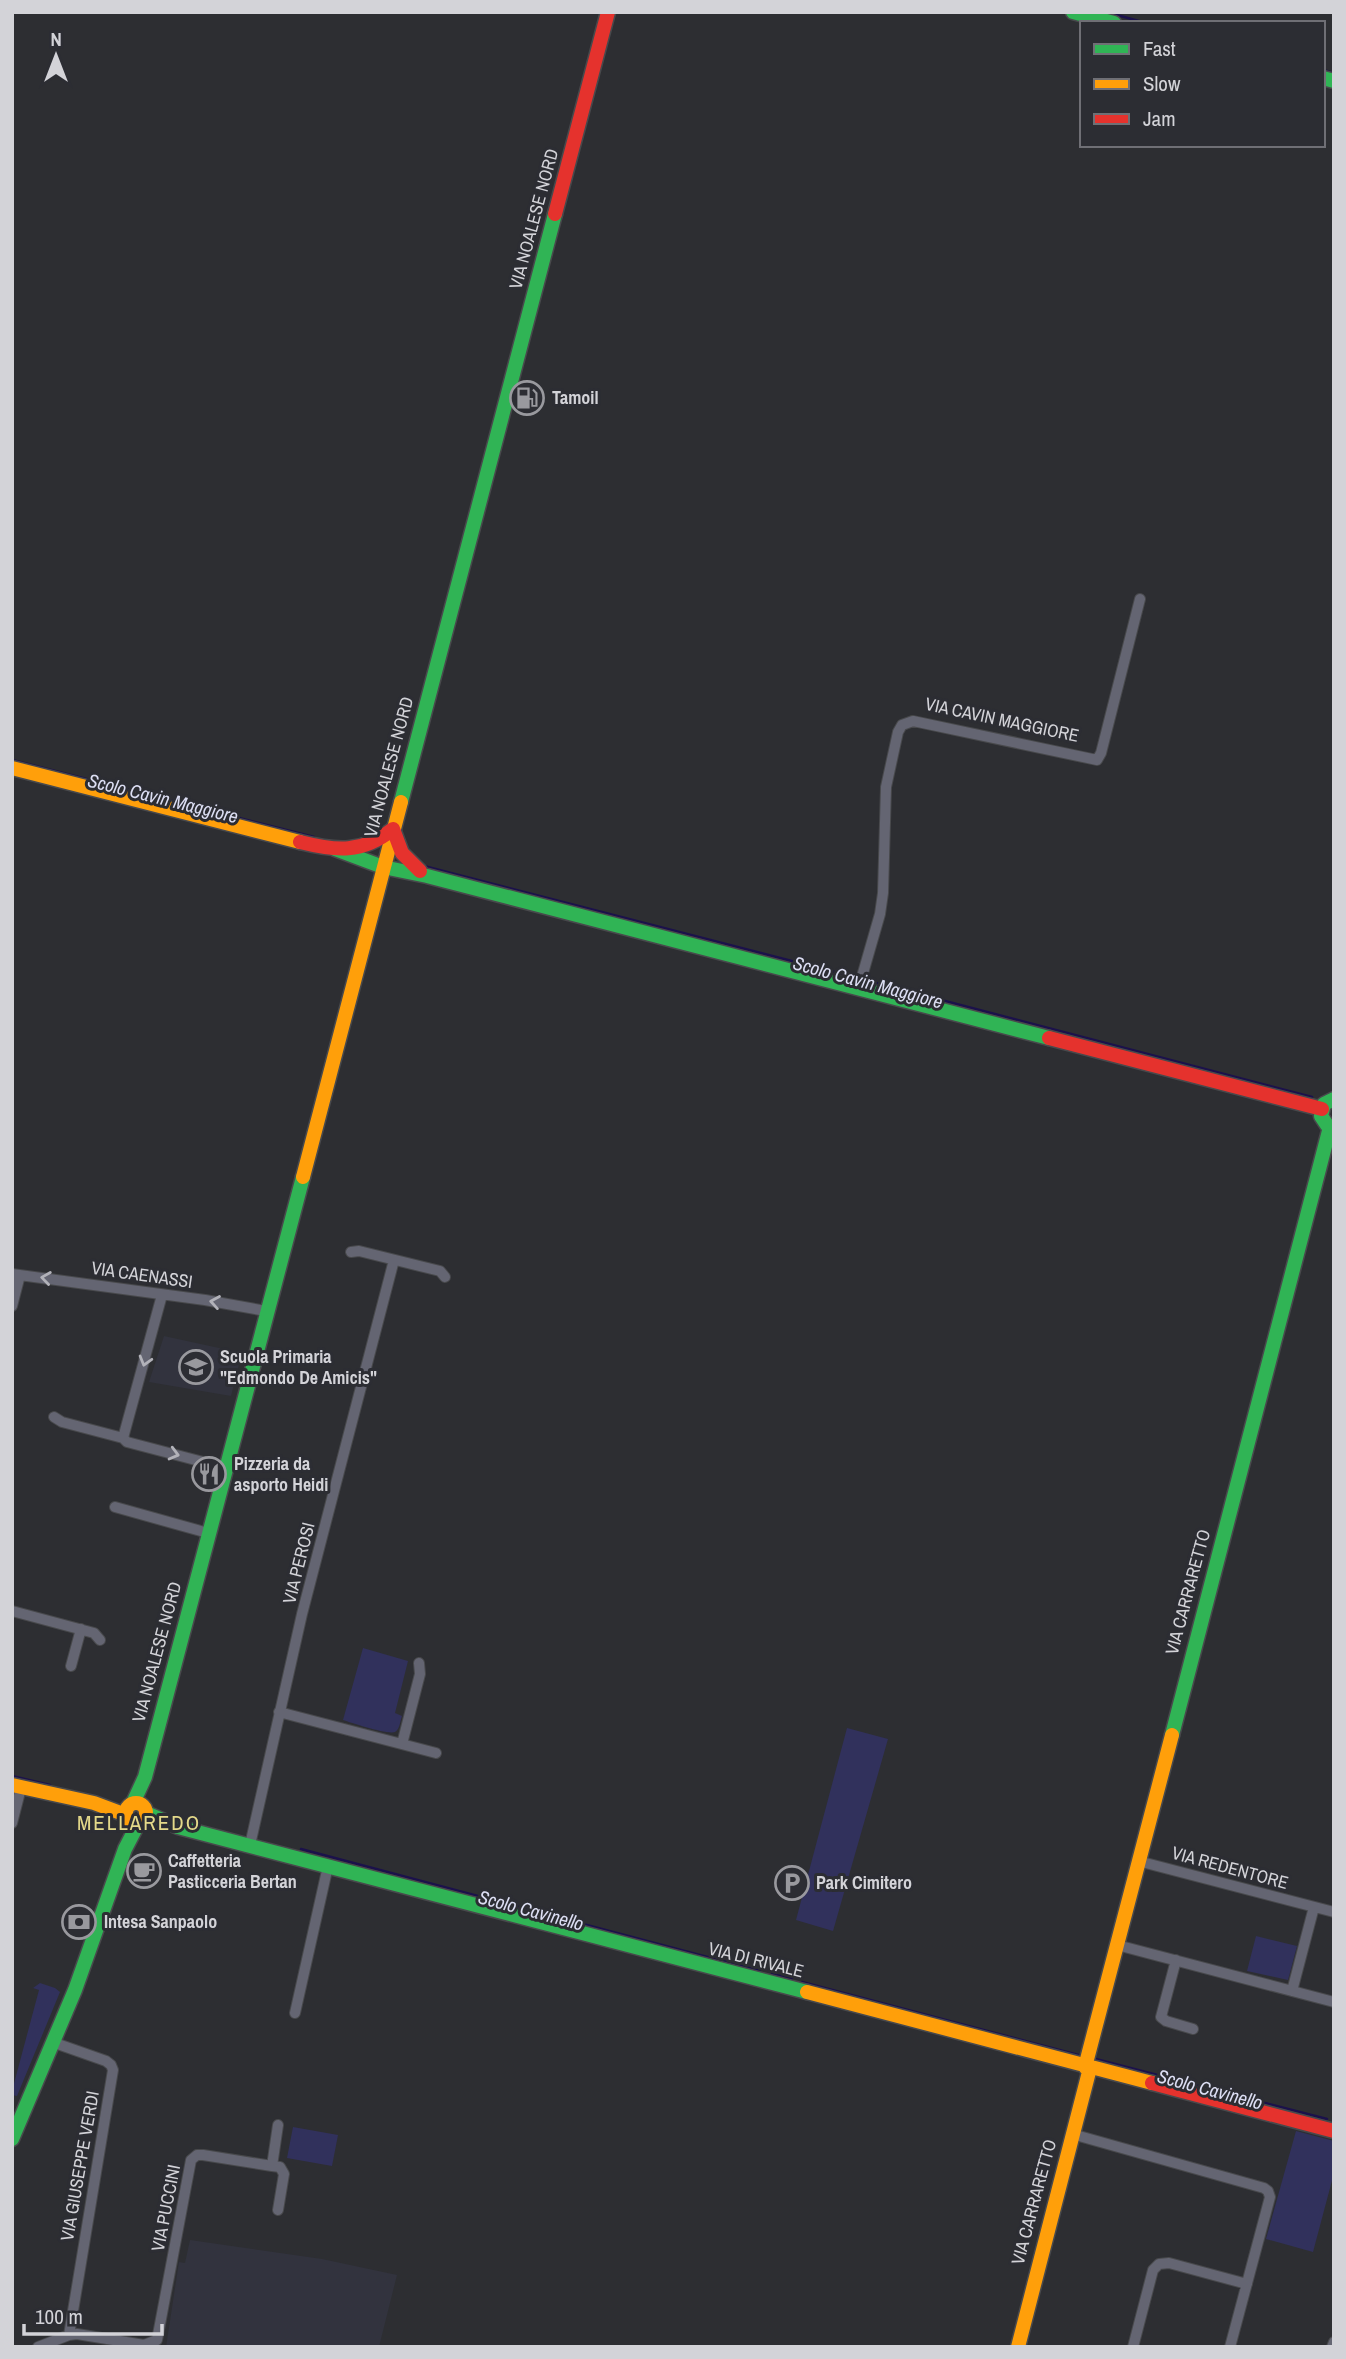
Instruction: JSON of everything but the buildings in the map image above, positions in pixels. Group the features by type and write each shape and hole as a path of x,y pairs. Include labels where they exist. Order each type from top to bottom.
{"street":[{"name":"VIA NOALESE NORD","path":"12,2139 16,2120 75,1990 125,1849 608,12"},
{"path":"1073,12 1107,21"},
{"name":"VIA CAVIN MAGGIORE","path":"860,981 880,914 886,787 898,732 902,725 913,721 1097,760 1140,599"},
{"path":"12,768 307,845 335,849 427,876 860,981 1322,1109"},
{"path":"335,849 366,847 393,829 401,854 407,862 427,876"},
{"path":"366,847 379,853 384,863"},
{"path":"384,863 407,862"},
{"path":"1332,1127 1323,1121 1322,1109 1324,1104 1334,1099"},
{"name":"VIA CARRARETTO","path":"1018,2347 1116,1945 1332,1127"},
{"path":"351,1252 359,1251 440,1271 445,1277"},
{"name":"VIA PEROSI","path":"250,1845 279,1712 339,1466 394,1259"},
{"path":"12,1306 19,1279 14,1274"},
{"name":"VIA CAENASSI","path":"14,1274 266,1311"},
{"path":"123,1438 162,1295"},
{"path":"54,1417 62,1423 226,1468"},
{"path":"115,1507 208,1533"},
{"path":"12,1611 93,1633 100,1640"},
{"path":"71,1666 80,1629"},
{"path":"402,1744 420,1674 419,1663"},
{"path":"279,1712 436,1753"},
{"path":"12,1823 17,1787 135,1813"},
{"name":"VIA DI RIVALE","path":"135,1813 1088,2067 1290,2124 1334,2131"},
{"name":"VIA REDENTORE","path":"1138,1861 1334,1912"},
{"path":"295,2013 328,1866"},
{"path":"1293,1991 1314,1907"},
{"path":"1116,1945 1334,2002"},
{"path":"1176,1961 1161,2017 1193,2029"},
{"name":"VIA GIUSEPPE VERDI","path":"52,2042 106,2061 111,2064 113,2070 69,2335"},
{"path":"278,2125 272,2166 280,2167 284,2174 278,2210"},
{"path":"1072,2134 1268,2191 1270,2197 1230,2347"},
{"name":"VIA PUCCINI","path":"69,2335 144,2345 153,2343 160,2335 191,2160 197,2155 203,2155 272,2166"},
{"path":"1133,2347 1153,2270 1159,2263 1170,2263 1247,2284"},
{"path":"38,2347 69,2335"},
{"path":"1332,2347 1334,2342"}],"shaded area":[{"name":"Scuola Primaria \"Edmondo De Amicis\"","path":"164,1336 242,1353 231,1396 149,1382"},
{"path":"363,1648 408,1661 395,1713 402,1716 395,1732 343,1720"},
{"path":"847,1728 888,1739 833,1931 796,1920"},
{"path":"1256,1936 1297,1946 1288,1980 1247,1971"},
{"path":"40,1983 60,1992 17,2096 12,2095 39,1990 33,1988"},
{"path":"293,2127 338,2135 332,2166 287,2158"},
{"path":"1296,2131 1334,2141 1334,2173 1313,2252 1266,2239"},
{"path":"190,2240 322,2259 397,2275 379,2347 166,2347 179,2262 185,2263"}],"waterway":[{"path":"1106,12 1139,21"},
{"path":"1325,71 1334,73"},
{"name":"Scolo Cavin Maggiore","path":"12,760 314,837"},
{"name":"Scolo Cavin Maggiore","path":"424,866 858,978"},
{"name":"Scolo Cavin Maggiore","path":"865,980 1312,1097"},
{"name":"Scolo Cavinello","path":"12,1776 50,1785"},
{"name":"Scolo Cavinello","path":"301,1849 760,1971"},
{"name":"Scolo Cavinello","path":"772,1974 792,1979"},
{"name":"Scolo Cavinello","path":"802,1982 1082,2056"},
{"name":"Scolo Cavinello","path":"1092,2058 1327,2119"}],"traffic: fast":[{"path":"1073,12 1107,21"},
{"path":"1325,79 1334,81"},
{"path":"401,802 555,214"},
{"path":"335,849 383,867 427,876 1049,1038"},
{"path":"1334,1099 1324,1104 1321,1116 1327,1125 1334,1128"},
{"path":"1172,1735 1330,1127"},
{"path":"133,1803 145,1777 303,1177"},
{"path":"146,1813 178,1827 807,1992"},
{"path":"12,2139 75,1990 125,1849 139,1822"}],"traffic: slow":[{"path":"12,768 300,842"},
{"path":"303,1177 401,802"},
{"path":"1085,2067 1172,1735"},
{"path":"12,1785 94,1803 126,1815"},
{"path":"136,1803 143,1806 146,1813 143,1820 136,1823 129,1820 126,1813 129,1806 136,1803"},
{"path":"807,1992 1152,2083"},
{"path":"1018,2347 1090,2068"}],"traffic: jam":[{"path":"555,214 608,12"},
{"path":"300,842 348,848 370,843 393,829 402,853 420,871"},
{"path":"1049,1038 1322,1109"},
{"path":"1152,2083 1334,2131"}],"place":[{"name":"Tamoil","path":"527,398"},
{"name":"Scuola Primaria \"Edmondo De Amicis\"","path":"196,1367"},
{"name":"Pizzeria da asporto Heidi","path":"209,1474"},
{"name":"Caffetteria Pasticceria Bertan","path":"144,1871"},
{"name":"Park Cimitero","path":"792,1883"},
{"name":"Intesa Sanpaolo","path":"79,1922"}],"district":[{"name":"MELLAREDO","path":"139,1823"}]}
